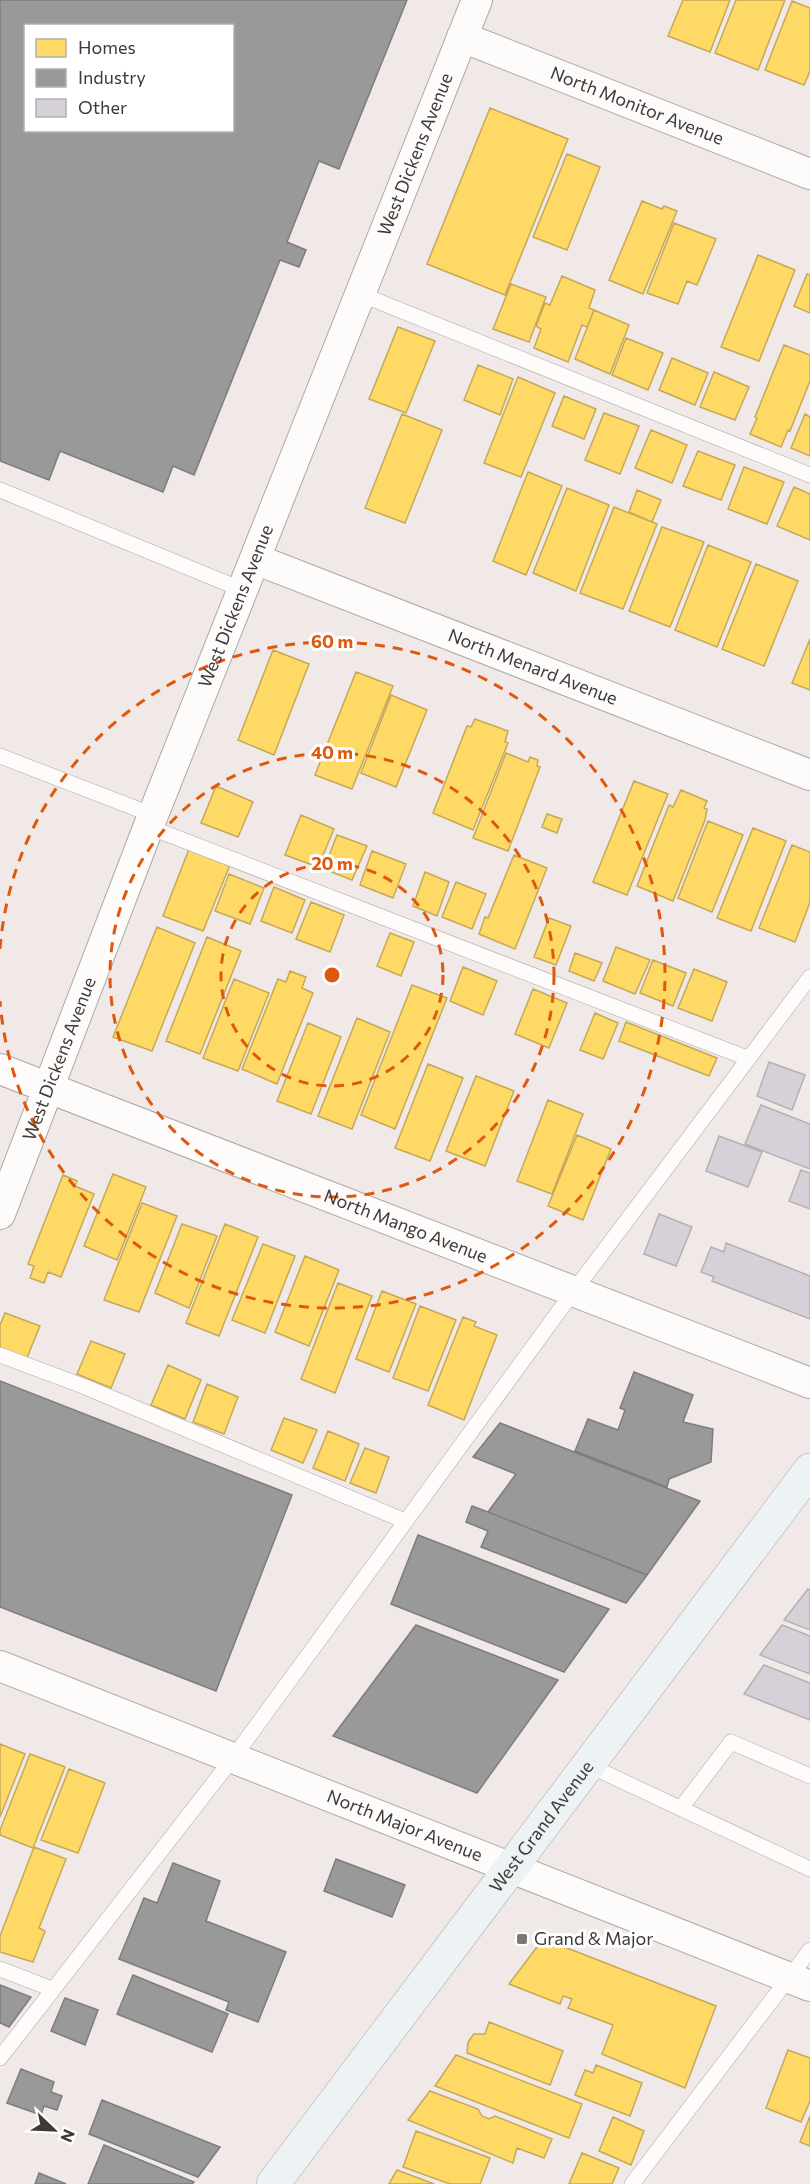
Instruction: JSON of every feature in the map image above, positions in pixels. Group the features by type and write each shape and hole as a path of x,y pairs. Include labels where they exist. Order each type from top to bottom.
{"main road":[{"name":"West Grand Avenue","path":"273,2184 810,1470"}],"street":[{"name":"West Dickens Avenue","path":"0,1214 151,821 477,0"},
{"name":"North Monitor Avenue","path":"462,38 810,174"},
{"name":"North Menard Avenue","path":"255,559 810,775"},
{"name":"North Mango Avenue","path":"0,1070 810,1383"},
{"name":"North Major Avenue","path":"0,1666 800,1982"}],"lane":[{"path":"360,294 810,475"},
{"path":"0,490 243,590"},
{"path":"0,756 151,821 747,1058"},
{"path":"0,2058 233,1758 573,1292 810,977"},
{"path":"0,1355 83,1386 405,1521"},
{"path":"681,1808 731,1742 810,1776"},
{"path":"588,1766 810,1869"},
{"path":"632,2184 800,1982 810,1950"},
{"path":"0,1969 52,1989"}],"building: Homes":[{"path":"683,0 730,0 710,52 668,36"},
{"path":"736,0 785,0 758,70 715,53"},
{"path":"792,1 810,8 810,71 804,85 765,70"},
{"path":"490,108 568,139 505,295 427,264"},
{"path":"567,154 600,167 567,250 533,237"},
{"path":"642,201 662,209 664,206 677,211 643,294 609,280"},
{"path":"674,223 716,239 697,285 687,281 678,304 647,293"},
{"path":"758,255 795,270 759,361 721,347"},
{"path":"807,274 810,275 810,313 794,306"},
{"path":"562,276 595,290 589,308 594,310 587,327 582,325 568,362 534,348 541,329 536,326 545,303 550,305"},
{"path":"511,284 546,297 529,342 493,329"},
{"path":"594,310 629,325 610,374 575,359"},
{"path":"398,327 435,341 406,413 369,399"},
{"path":"626,338 663,353 648,390 612,375"},
{"path":"784,345 810,355 810,381 790,431 788,430 781,447 750,434"},
{"path":"672,358 708,373 695,405 659,390"},
{"path":"478,365 513,379 500,415 464,400"},
{"path":"714,372 749,387 735,420 700,407"},
{"path":"518,377 555,393 521,477 484,463"},
{"path":"564,396 596,409 584,439 552,426"},
{"path":"604,413 639,426 620,474 585,460"},
{"path":"402,414 442,430 405,523 365,508"},
{"path":"805,414 810,417 810,456 791,448"},
{"path":"651,430 687,445 672,483 635,468"},
{"path":"698,451 735,465 721,500 683,486"},
{"path":"744,467 784,482 767,524 728,509"},
{"path":"528,472 562,486 526,575 493,561"},
{"path":"794,487 810,494 810,540 777,526"},
{"path":"567,488 609,505 576,591 533,573"},
{"path":"637,490 661,500 652,522 629,512"},
{"path":"614,507 657,524 623,609 580,593"},
{"path":"662,527 704,542 670,627 629,611"},
{"path":"708,545 751,562 717,647 675,630"},
{"path":"756,564 798,581 764,666 722,649"},
{"path":"810,639 810,690 792,683"},
{"path":"273,650 309,664 274,755 238,740"},
{"path":"356,672 393,686 352,789 315,775"},
{"path":"391,695 427,710 396,787 361,773"},
{"path":"475,719 508,731 505,742 508,743 473,830 433,813 467,726 471,727"},
{"path":"506,753 528,762 530,757 538,760 537,766 540,767 508,851 473,838"},
{"path":"634,781 668,794 627,895 593,882"},
{"path":"216,786 253,802 238,837 201,823"},
{"path":"681,790 707,801 704,808 707,809 705,820 673,901 637,886 669,805 673,807"},
{"path":"547,814 562,819 557,833 542,827"},
{"path":"301,815 334,829 318,867 285,855"},
{"path":"708,821 743,835 712,912 678,898"},
{"path":"753,828 786,841 751,931 717,918"},
{"path":"337,835 367,846 352,880 324,869"},
{"path":"792,845 810,852 810,902 795,942 759,928"},
{"path":"189,849 230,865 203,931 163,916"},
{"path":"372,851 406,864 393,898 360,885"},
{"path":"514,855 547,868 515,949 479,934"},
{"path":"425,872 449,882 437,916 413,906"},
{"path":"229,874 264,888 250,924 215,911"},
{"path":"456,882 486,894 472,929 442,917"},
{"path":"274,887 305,900 292,933 261,921"},
{"path":"311,902 344,915 330,952 296,939"},
{"path":"549,918 571,926 556,965 534,957"},
{"path":"157,927 195,943 152,1051 113,1037"},
{"path":"390,933 414,942 401,976 377,966"},
{"path":"207,937 241,951 200,1054 166,1041"},
{"path":"616,947 650,960 635,994 603,981"},
{"path":"575,953 602,963 594,981 569,971"},
{"path":"653,960 686,973 673,1006 640,993"},
{"path":"463,967 497,981 483,1015 450,1001"},
{"path":"694,969 727,982 712,1021 678,1008"},
{"path":"290,971 306,977 302,988 313,993 277,1084 242,1069 278,979 286,982"},
{"path":"234,979 269,993 238,1071 203,1058"},
{"path":"412,985 447,998 395,1129 361,1115"},
{"path":"533,989 567,1003 549,1048 515,1034"},
{"path":"595,1013 618,1023 603,1059 580,1050"},
{"path":"357,1018 390,1032 352,1129 318,1116"},
{"path":"626,1022 717,1058 709,1076 619,1041"},
{"path":"308,1023 341,1037 311,1114 277,1101"},
{"path":"428,1064 463,1078 430,1161 395,1148"},
{"path":"476,1076 514,1091 485,1166 446,1151"},
{"path":"548,1100 583,1114 552,1194 517,1181"},
{"path":"577,1135 611,1149 583,1220 548,1206"},
{"path":"113,1174 146,1187 117,1260 84,1246"},
{"path":"63,1175 77,1181 75,1186 94,1194 61,1277 48,1272 44,1283 30,1278 34,1266 28,1264"},
{"path":"142,1203 177,1216 139,1312 104,1300"},
{"path":"182,1224 217,1236 189,1308 155,1293"},
{"path":"225,1224 258,1237 219,1336 186,1323"},
{"path":"263,1244 295,1256 265,1333 232,1320"},
{"path":"305,1256 339,1270 309,1346 275,1332"},
{"path":"338,1283 372,1296 335,1393 301,1379"},
{"path":"382,1291 416,1304 389,1372 356,1359"},
{"path":"420,1306 456,1320 428,1391 393,1378"},
{"path":"5,1313 40,1326 26,1360 0,1350 0,1325"},
{"path":"463,1317 476,1322 474,1326 497,1335 464,1420 428,1405"},
{"path":"91,1341 125,1354 111,1388 77,1374"},
{"path":"168,1365 201,1380 185,1419 151,1405"},
{"path":"207,1384 238,1397 224,1434 193,1422"},
{"path":"284,1418 317,1430 303,1463 271,1450"},
{"path":"328,1431 359,1444 345,1481 313,1468"},
{"path":"365,1448 389,1457 376,1493 350,1483"},
{"path":"0,1744 25,1754 0,1817"},
{"path":"30,1754 65,1767 33,1848 0,1835"},
{"path":"69,1769 105,1783 78,1853 41,1840"},
{"path":"34,1847 66,1859 39,1928 45,1931 33,1962 0,1952 0,1936"},
{"path":"549,1941 716,2006 685,2088 602,2054 613,2025 568,2008 572,1999 563,1996 560,2004 509,1984 540,1943"},
{"path":"489,2022 563,2051 550,2085 467,2053 468,2042 474,2034 485,2034"},
{"path":"788,2050 810,2058 810,2101 801,2122 766,2108"},
{"path":"456,2055 582,2104 569,2138 435,2086"},
{"path":"596,2065 642,2083 630,2116 575,2095 585,2070 593,2073"},
{"path":"430,2091 478,2109 482,2116 489,2119 495,2116 552,2139 544,2158 517,2148 513,2163 408,2120"},
{"path":"810,2116 810,2146 800,2142"},
{"path":"613,2117 644,2131 631,2165 599,2151"},
{"path":"416,2131 490,2158 480,2184 450,2184 403,2167"},
{"path":"582,2153 619,2168 612,2184 569,2184"},
{"path":"397,2170 434,2184 389,2184"}],"building: Industry":[{"path":"0,0 407,0 339,169 319,161 287,242 306,250 299,267 280,260 194,475 173,466 163,492 60,451 49,480 0,461"},
{"path":"634,1372 693,1395 683,1422 713,1429 711,1462 669,1479 667,1487 575,1451 588,1419 618,1430 625,1410 620,1408"},
{"path":"0,1381 292,1495 216,1691 0,1607"},
{"path":"500,1423 700,1501 647,1575 488,1512 516,1474 473,1457"},
{"path":"472,1506 647,1575 626,1603 481,1547 488,1531 466,1522"},
{"path":"418,1535 609,1609 564,1672 391,1604"},
{"path":"416,1625 558,1680 477,1793 333,1736"},
{"path":"336,1859 405,1885 392,1917 324,1891"},
{"path":"173,1863 220,1881 206,1921 286,1952 258,2022 226,2010 229,2002 119,1959 144,1898 157,1903"},
{"path":"133,1975 228,2014 212,2052 117,2014"},
{"path":"0,1985 31,1997 9,2027 0,2023"},
{"path":"65,1998 98,2010 85,2045 51,2031"},
{"path":"21,2069 54,2082 51,2092 62,2096 57,2110 44,2106 41,2115 7,2103"},
{"path":"102,2100 220,2147 198,2177 89,2134"},
{"path":"104,2145 194,2182 192,2184 88,2184"},
{"path":"39,2173 66,2184 35,2184"}],"building: Other":[{"path":"769,1062 805,1075 792,1110 757,1096"},
{"path":"761,1105 810,1124 810,1169 745,1144"},
{"path":"719,1136 762,1152 748,1187 706,1171"},
{"path":"801,1170 810,1173 810,1209 789,1201"},
{"path":"659,1214 692,1227 676,1266 644,1254"},
{"path":"726,1243 810,1276 810,1319 712,1281 714,1277 701,1272 711,1247 724,1252"},
{"path":"808,1589 810,1590 810,1630 784,1620"},
{"path":"782,1625 810,1636 810,1674 760,1655"},
{"path":"764,1665 810,1683 810,1720 744,1694"}],"place":[{"name":"Grand & Major","path":"522,1939"}]}
